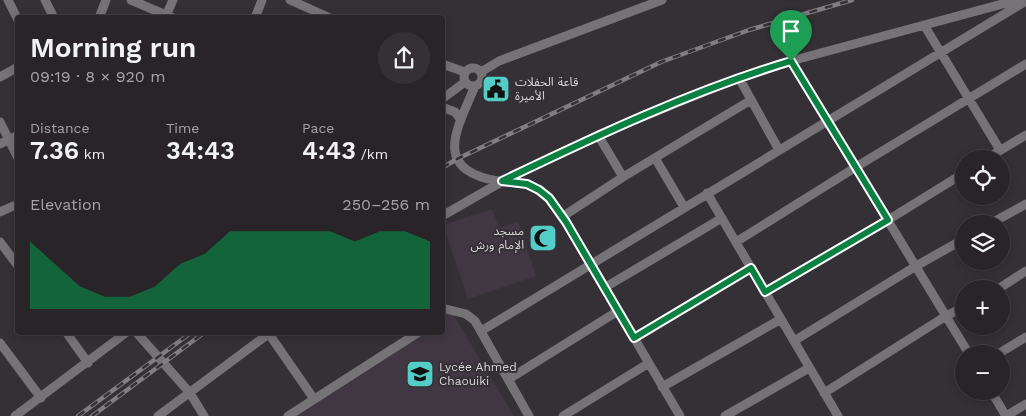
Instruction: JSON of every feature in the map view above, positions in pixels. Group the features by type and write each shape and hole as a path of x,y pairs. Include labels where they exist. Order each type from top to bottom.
{"street":[{"path":"16,15 9,2 19,0"},
{"path":"46,0 53,15"},
{"path":"100,15 106,0"},
{"path":"131,0 164,15"},
{"path":"169,15 173,0"},
{"path":"256,15 262,0"},
{"path":"290,0 323,15"},
{"path":"481,72 511,57 662,0"},
{"path":"445,214 502,181 598,135 739,78 791,61 1017,0"},
{"path":"481,332 940,51 1026,1"},
{"path":"924,25 1000,150 1026,135"},
{"path":"791,61 964,345"},
{"path":"736,242 1026,64"},
{"path":"445,66 465,77 469,86 475,86"},
{"path":"445,96 472,68 481,72"},
{"path":"0,77 15,69"},
{"path":"481,72 482,80 475,86 454,141 454,153 457,159 474,174 484,178 527,184 549,198 634,338 676,415"},
{"path":"739,78 779,150"},
{"path":"562,217 623,177 751,100"},
{"path":"445,108 455,112 461,120"},
{"path":"0,122 4,142 15,155"},
{"path":"598,135 623,177"},
{"path":"655,158 684,207"},
{"path":"765,292 955,179"},
{"path":"707,193 838,416"},
{"path":"1006,215 1026,204"},
{"path":"0,212 15,205"},
{"path":"604,288 722,218"},
{"path":"0,242 15,262"},
{"path":"794,341 955,244"},
{"path":"634,338 751,268"},
{"path":"1010,281 1026,271"},
{"path":"445,309 472,317 529,416"},
{"path":"445,316 453,311"},
{"path":"509,379 618,311"},
{"path":"824,393 955,312"},
{"path":"662,387 781,319"},
{"path":"68,335 88,363"},
{"path":"16,416 123,335"},
{"path":"139,335 190,393 204,416"},
{"path":"158,416 267,335"},
{"path":"271,335 314,399"},
{"path":"288,416 414,335"},
{"path":"1010,347 1026,337"},
{"path":"1,347 41,398"},
{"path":"563,416 648,363"},
{"path":"725,416 809,368"},
{"path":"996,400 1006,416 1026,404"}],"shaded area":[{"path":"492,209 499,228 518,222 536,276 468,299 445,231 445,224"},
{"name":"Lycée Ahmed Chaouiki","path":"451,311 514,416 284,416 414,335 445,335 445,315"}],"railway":[{"path":"445,166 661,62 749,30 852,0"},
{"path":"78,416 188,335"},
{"path":"92,416 201,335"}],"place":[{"name":"قاعة الحفلات الأميرة","path":"496,89"},
{"name":"مسجد الإمام ورش","path":"543,238"},
{"name":"Lycée Ahmed Chaouiki","path":"420,374"}],"route":[{"path":"791,61 888,220 765,292 751,268 634,338 566,222 549,198 527,184 502,181 598,135 722,84 791,61"}]}
